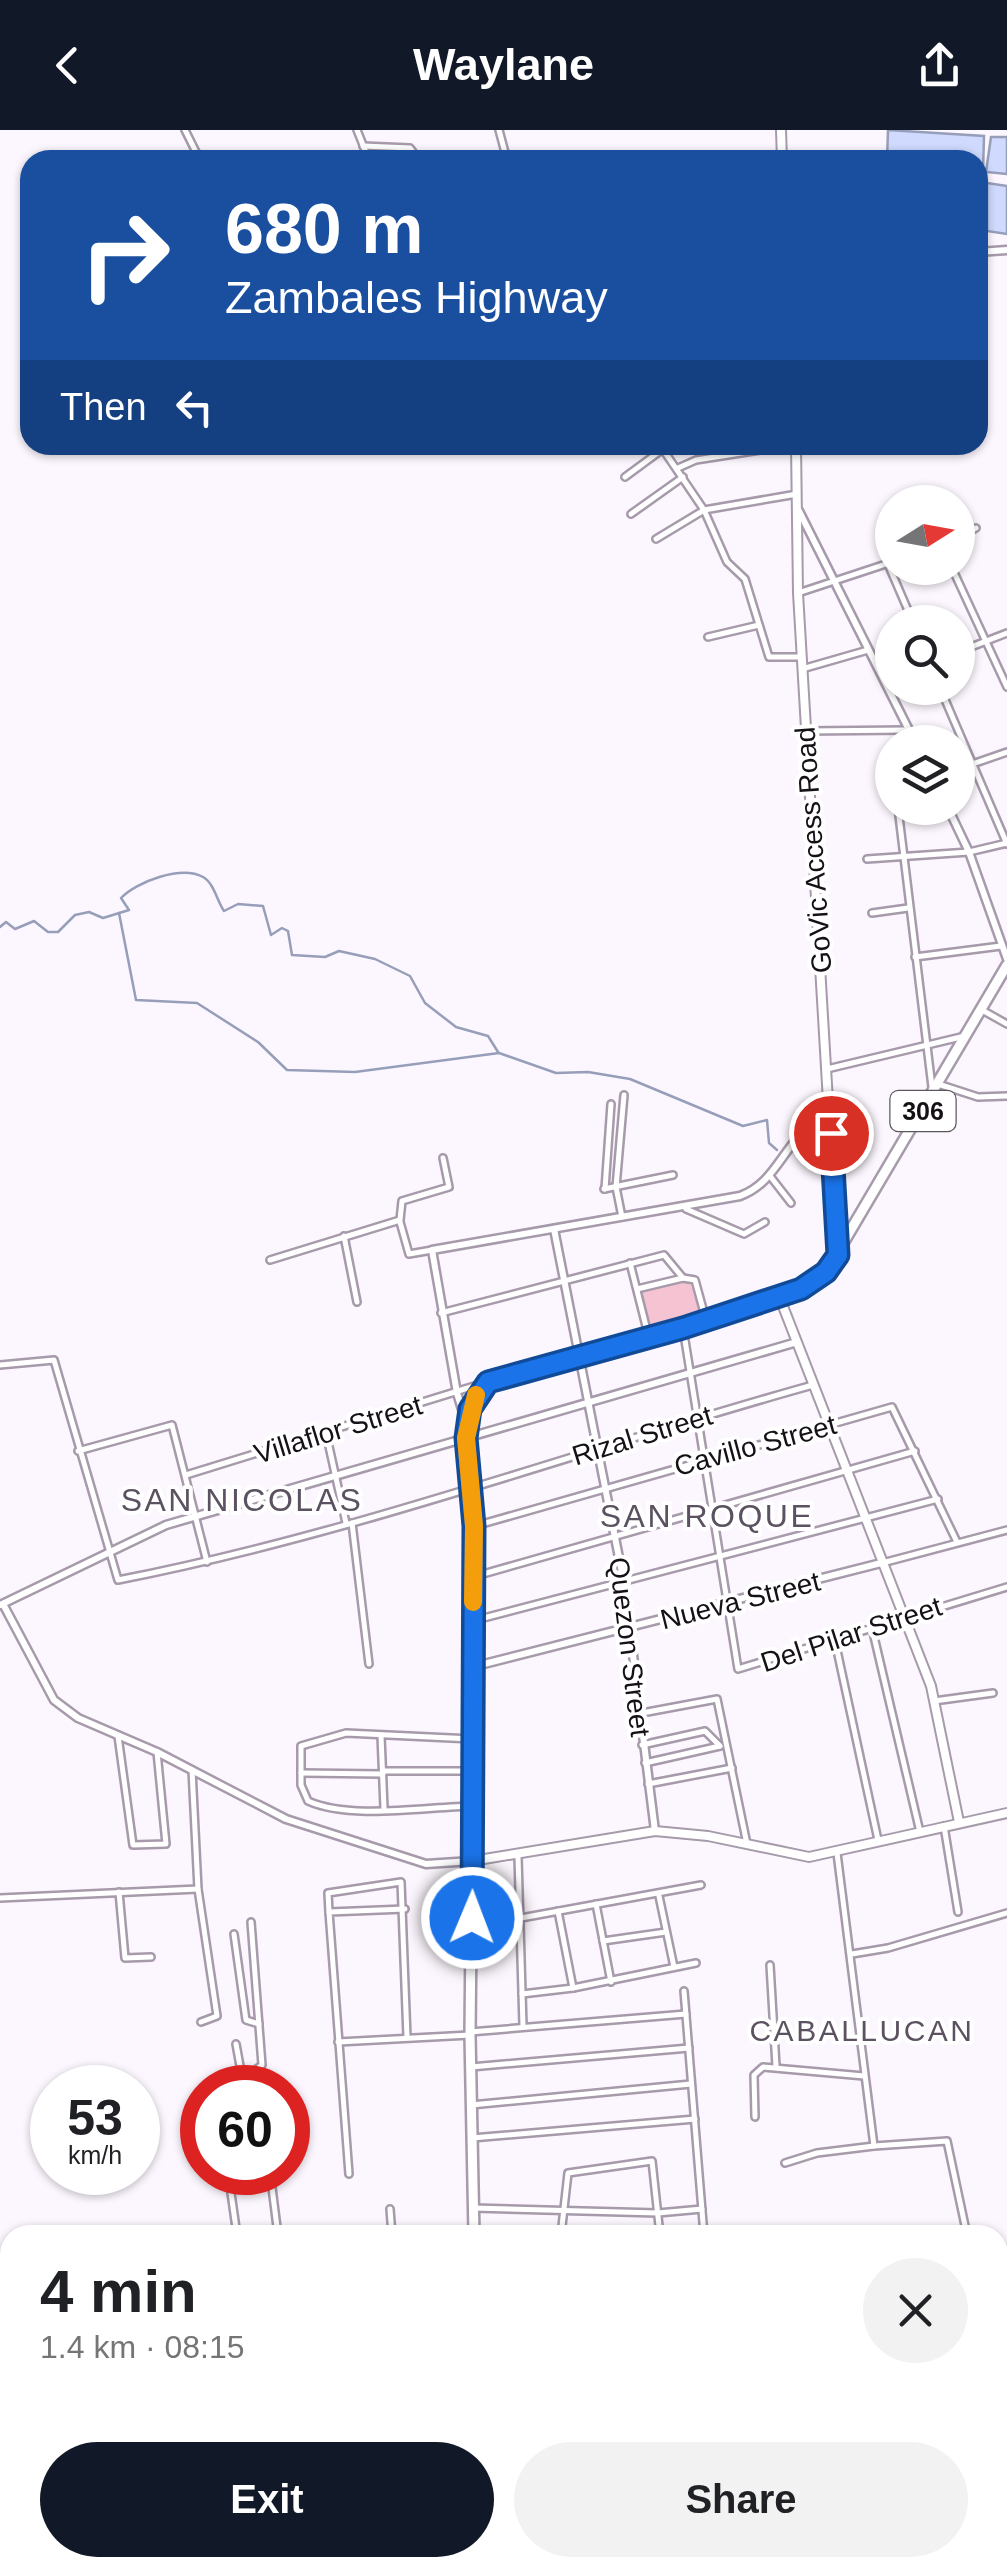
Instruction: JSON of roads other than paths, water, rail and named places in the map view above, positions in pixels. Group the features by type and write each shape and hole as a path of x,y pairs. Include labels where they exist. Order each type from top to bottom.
{"main road":[{"name":"GoVic Access Road","path":"795,455 805,731 838,1255"},
{"name":"306","path":"488,1382 683,1328 814,1282 838,1255 968,1036 1007,962"},
{"path":"779,1296 906,1617 934,1701 958,1822"},
{"path":"474,2225 470,2033 474,1526 466,1423 476,1394 488,1382"},
{"path":"472,1861 518,1857 655,1832 809,1857 1007,1813"}],"street":[{"path":"357,130 365,150"},
{"path":"363,146 412,150"},
{"path":"625,477 652,455"},
{"path":"668,455 704,510 726,562 738,568 745,580 769,657 802,657"},
{"path":"677,468 696,460 729,455"},
{"path":"631,514 683,476"},
{"path":"656,540 704,510 798,494"},
{"path":"799,511 875,664"},
{"path":"798,593 875,568"},
{"path":"960,585 1007,687"},
{"path":"708,636 759,625"},
{"path":"975,646 1007,633"},
{"path":"802,669 868,650"},
{"path":"805,731 875,730"},
{"path":"975,763 1007,752"},
{"path":"867,858 969,852 1007,844 975,773"},
{"path":"900,825 924,1042 936,1088 978,1097 1005,1096 1007,1086"},
{"path":"956,825 1007,962"},
{"path":"872,914 910,908"},
{"path":"915,957 1001,946"},
{"path":"982,1010 1007,1024"},
{"path":"827,1069 924,1042 968,1036"},
{"path":"622,1217 616,1187 624,1094"},
{"path":"610,1104 603,1190 674,1174"},
{"path":"443,1158 449,1187 402,1201 400,1220 409,1254 686,1209 756,1190 800,1135 831,1133"},
{"path":"770,1176 791,1204"},
{"path":"686,1209 744,1234 765,1222"},
{"path":"270,1260 400,1220"},
{"name":"Quezon Street","path":"554,1228 624,1582 655,1832"},
{"path":"344,1236 357,1302"},
{"path":"432,1250 456,1393 466,1423"},
{"path":"442,1313 664,1255 683,1278"},
{"path":"630,1263 649,1338"},
{"path":"637,1289 683,1278 695,1280 706,1320"},
{"name":"Del Pilar Street","path":"683,1328 738,1669 1007,1587"},
{"path":"472,1861 426,1864 286,1819 157,1752 78,1718 54,1700 1,1602 110,1551 197,1517 336,1480 588,1401 797,1342"},
{"path":"0,1365 54,1360 110,1551"},
{"name":"Villaflor Street","path":"186,1475 488,1382"},
{"name":"Rizal Street","path":"110,1551 118,1580 207,1562 813,1385"},
{"name":"Cavillo Street","path":"474,1526 892,1407 957,1542"},
{"path":"78,1451 172,1425 207,1562"},
{"path":"326,1433 349,1523 369,1664"},
{"path":"474,1576 916,1451"},
{"path":"473,1621 938,1499"},
{"name":"Nueva Street","path":"472,1667 726,1606 1007,1530"},
{"path":"872,1628 920,1832"},
{"path":"835,1640 878,1843"},
{"path":"934,1701 993,1693"},
{"path":"642,1713 716,1699 747,1844"},
{"path":"642,1744 705,1731 724,1745"},
{"path":"472,1739 346,1732 301,1746 301,1774 308,1801 320,1806 472,1806"},
{"path":"118,1735 132,1845 166,1844 157,1752"},
{"path":"381,1736 384,1808"},
{"path":"645,1763 724,1745"},
{"path":"648,1784 732,1768"},
{"path":"192,1770 198,1889 217,2016 200,2022"},
{"path":"301,1774 472,1772"},
{"path":"944,1825 958,1912"},
{"path":"838,1853 874,2146"},
{"path":"518,1857 523,2026"},
{"path":"349,2174 328,1894 402,1882 406,2037"},
{"path":"472,1918 521,1918 701,1886"},
{"path":"0,1898 198,1889"},
{"path":"119,1892 125,1958 151,1957"},
{"path":"659,1896 674,1967"},
{"path":"596,1904 611,1982"},
{"path":"328,1912 405,1908"},
{"path":"558,1911 573,1988"},
{"path":"852,1954 888,1948 1007,1912"},
{"path":"251,1922 262,2065"},
{"path":"603,1941 666,1932"},
{"path":"234,1934 246,2020 259,2024"},
{"path":"522,1994 611,1982 696,1963"},
{"path":"770,1965 776,2066"},
{"path":"684,1991 703,2225"},
{"path":"338,2042 686,2014"},
{"path":"236,2044 240,2065"},
{"path":"470,2067 689,2048"},
{"path":"755,2117 754,2076 763,2067 776,2066 820,2076 866,2076"},
{"path":"472,2105 691,2084"},
{"path":"472,2138 696,2119"},
{"path":"785,2163 874,2146 946,2141 962,2225"},
{"path":"561,2225 568,2174 574,2169 652,2162 659,2225"},
{"path":"231,2195 236,2225"},
{"path":"273,2195 277,2225"},
{"path":"474,2208 658,2213 702,2209"},
{"path":"390,2209 391,2225"}],"water":[{"path":"888,130 984,136 984,150 887,150"},
{"path":"991,137 1007,137 1007,174 988,172"},
{"path":"988,183 1007,186 1007,234 988,231"}],"waterway":[{"path":"0,927 6,922 15,929 34,921 48,932 58,932 75,915 89,912 103,918 129,910 121,898 148,881 171,874 194,874 210,883 224,911 238,904 263,906 271,935 282,928 288,931 292,955 325,957 339,951 375,959 410,976 425,1003 456,1027 488,1036 498,1052"},
{"path":"119,913 136,1000 197,1003 258,1042 287,1070 355,1072 499,1053 556,1073 588,1072 630,1079 743,1126 767,1120 769,1143 777,1150"}],"district":[{"name":"SAN NICOLAS","path":"242,1500"},
{"name":"SAN ROQUE","path":"707,1516"},
{"name":"CABALLUCAN","path":"862,2031"}]}
